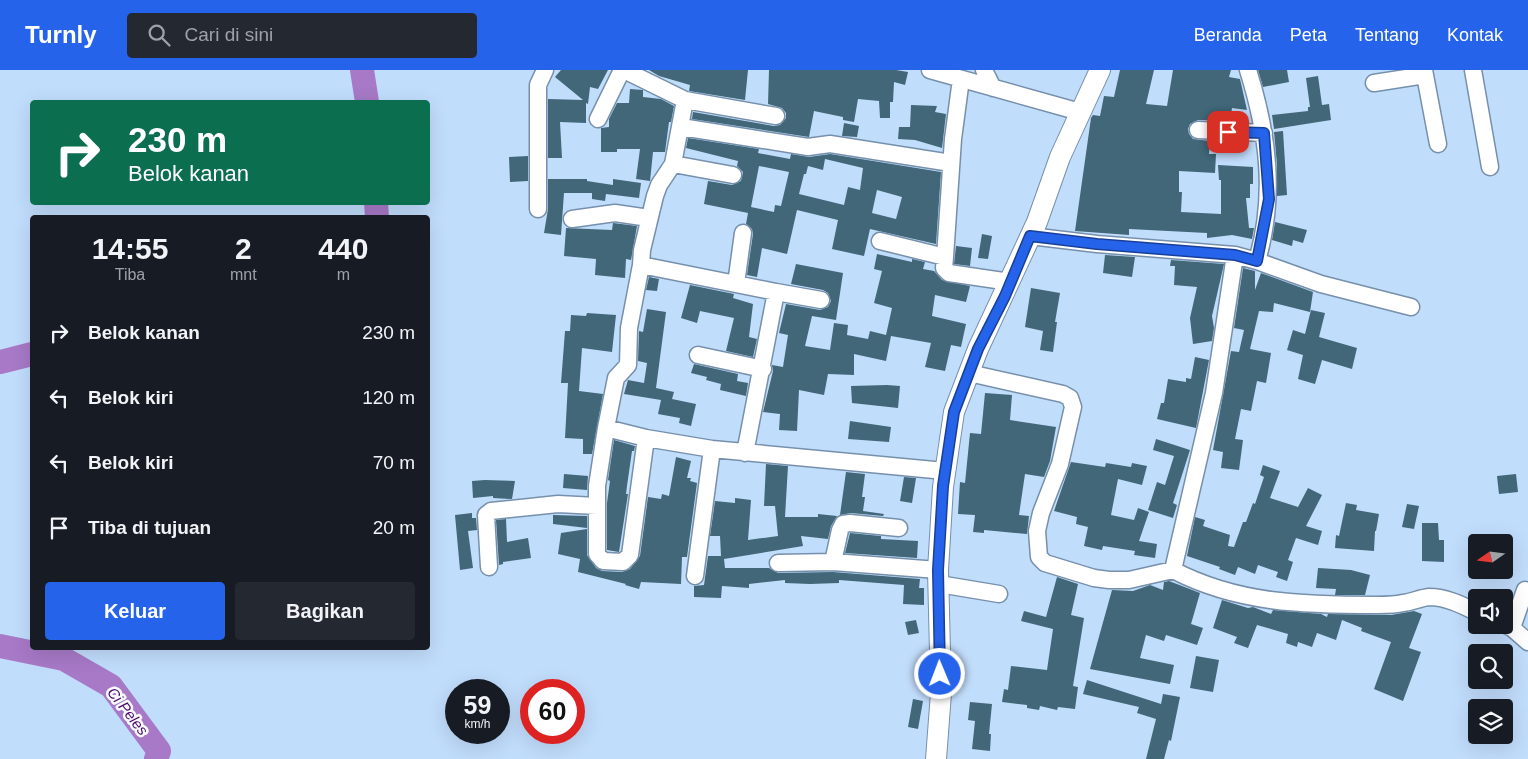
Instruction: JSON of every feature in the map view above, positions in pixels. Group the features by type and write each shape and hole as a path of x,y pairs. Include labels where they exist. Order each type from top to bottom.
{"main road":[{"path":"936,759 940,693 938,577 945,471 954,412 969,373 1030,236 1080,112 1100,70"}],"street":[{"path":"538,209 538,85 545,70"},
{"path":"598,119 623,70 685,100 776,116"},
{"path":"930,70 1080,112"},
{"path":"984,70 993,88"},
{"path":"1248,70 1264,133 1269,199 1257,261"},
{"path":"1473,70 1490,167"},
{"path":"1374,84 1425,72 1438,144"},
{"path":"961,79 944,268 947,272 1010,282"},
{"path":"646,438 632,546 626,561 620,563 603,561 598,557 596,486 606,428 616,378 628,366 629,328 649,218 659,185 673,164 685,100"},
{"path":"681,127 808,147 830,144 952,163"},
{"path":"1198,130 1264,133"},
{"path":"673,164 733,175"},
{"path":"572,219 615,213 649,218"},
{"path":"736,284 743,233"},
{"path":"1030,236 1097,244 1235,255 1321,284 1411,307"},
{"path":"880,241 944,258"},
{"path":"1173,570 1214,393 1235,255"},
{"path":"641,265 821,300"},
{"path":"745,453 763,369 776,292"},
{"path":"698,355 763,369"},
{"path":"969,373 1063,394 1072,402 1073,407 1060,464 1039,522 1039,556 1045,563 1094,578 1110,580 1129,580 1173,570 1199,583 1266,601 1376,605 1402,604 1430,597 1451,601 1468,608"},
{"path":"606,428 646,438 712,450 945,471"},
{"path":"695,576 712,450"},
{"path":"488,567 486,515 491,511 558,504 597,506"},
{"path":"833,562 843,524 899,528"},
{"path":"778,563 833,562 938,577 999,594"},
{"path":"1513,615 1525,590"},
{"path":"1513,630 1528,642"}],"building":[{"path":"561,70 608,70 598,89 590,87 588,104 586,103 586,123 560,122 562,158 548,158 548,99 583,100 555,77"},
{"path":"649,70 748,70 745,100 689,91 690,85 659,76"},
{"path":"769,70 896,70 908,72 905,85 894,82 893,102 890,102 890,118 880,118 879,101 858,99 854,122 843,120 843,117 814,111 809,137 692,119 693,112 774,126 780,125 786,118 786,113 782,108 768,104"},
{"path":"1120,70 1154,70 1146,104 1167,106 1173,70 1231,70 1229,77 1240,79 1247,110 1232,108 1230,121 1198,120 1190,124 1188,129 1193,139 1210,141 1209,154 1216,154 1215,173 1179,171 1179,192 1182,192 1181,212 1221,214 1221,180 1219,180 1218,165 1253,167 1253,184 1250,184 1250,198 1246,198 1249,228 1254,228 1252,239 1232,235 1207,238 1207,233 1129,229 1129,235 1075,231 1091,118 1093,115 1100,116 1104,96 1114,97"},
{"path":"1258,70 1287,70 1289,82 1263,87"},
{"path":"1318,76 1322,105 1329,104 1331,120 1274,129 1272,115 1308,111 1308,107 1310,107 1306,78"},
{"path":"630,89 643,90 643,97 661,99 674,106 671,122 669,122 665,152 653,152 650,181 636,179 640,149 617,149 617,152 601,152 601,128 609,127 609,119 617,103 629,103"},
{"path":"911,105 937,106 935,112 946,114 942,148 915,140 898,139 899,127 910,127"},
{"path":"844,123 859,126 857,137 842,136"},
{"path":"1283,131 1287,195 1277,196 1274,132"},
{"path":"688,138 759,149 758,153 790,159 791,154 809,157 830,154 941,172 936,244 870,229 864,256 832,249 838,220 797,210 787,254 762,248 757,277 747,275 753,234 752,229 746,224 748,213 704,204 708,181 732,185 741,181 743,172 737,166 738,161 686,148","holes":["825,159 863,168 860,190 848,187 844,205 799,194 808,166 823,170","759,166 789,172 781,206 775,205 774,212 751,207","877,190 902,197 896,219 872,213"]},
{"path":"528,156 528,181 510,182 509,157"},
{"path":"548,179 587,179 587,181 613,185 613,179 641,183 639,198 606,194 605,201 592,199 592,193 564,193 561,235 544,233 548,209"},
{"path":"1275,222 1307,230 1303,243 1293,240 1292,246 1272,240"},
{"path":"613,223 637,226 631,260 626,259 625,278 595,275 596,259 564,256 566,228 612,230"},
{"path":"982,234 992,236 988,259 978,258"},
{"path":"956,246 972,248 970,266 954,264"},
{"path":"877,254 912,262 912,259 925,262 923,269 934,271 942,280 970,286 966,302 935,295 932,316 966,324 961,347 951,345 945,371 925,367 931,343 891,336 886,361 854,354 854,375 828,374 824,395 799,390 797,431 779,430 780,414 763,412 773,371 772,365 783,367 788,335 779,333 786,304 820,310 828,307 831,301 828,293 823,290 791,284 796,264 843,273 836,320 812,316 805,346 830,350 834,323 848,325 847,335 868,339 870,331 886,335 892,308 874,303 882,271 874,269"},
{"path":"1105,255 1135,257 1132,277 1103,273"},
{"path":"1171,260 1224,264 1212,316 1214,328 1212,341 1193,344 1190,318 1197,287 1174,285 1175,266 1170,266"},
{"path":"1243,268 1255,271 1255,290 1261,273 1313,292 1310,312 1274,303 1273,312 1259,311 1250,349 1271,353 1266,383 1257,381 1251,411 1241,409 1235,439 1243,440 1239,470 1221,468 1223,452 1213,450 1231,351 1239,352 1244,330 1234,328"},
{"path":"649,277 659,279 657,291 646,290"},
{"path":"690,285 734,294 733,298 753,304 749,337 757,339 753,357 726,351 734,318 700,311 697,323 681,318"},
{"path":"1031,288 1060,293 1055,322 1057,322 1053,352 1040,350 1043,331 1025,327"},
{"path":"647,309 666,312 656,388 674,392 672,399 696,404 691,426 679,423 680,418 658,414 661,400 624,394 628,380 644,383 647,363 638,361 639,331 643,332"},
{"path":"1311,310 1325,313 1319,337 1357,348 1352,369 1322,360 1315,384 1298,379 1303,355 1287,350 1293,330 1305,334"},
{"path":"587,313 616,315 612,352 582,348 579,391 603,394 592,454 583,454 583,439 565,438 568,383 561,383 565,331 570,331 571,315 586,316"},
{"path":"1195,357 1209,360 1196,428 1157,419 1161,403 1164,403 1168,379 1186,382 1186,378 1191,379"},
{"path":"694,364 738,374 737,381 748,383 746,396 720,390 721,384 706,380 707,377 691,373"},
{"path":"851,386 900,386 898,408 852,403"},
{"path":"985,393 1012,395 1010,420 1056,427 1050,461 1044,477 1025,474 1019,515 1029,516 1027,534 984,530 984,533 973,532 975,515 958,514 960,482 965,483 970,433 981,434"},
{"path":"850,421 891,427 889,442 848,439"},
{"path":"1156,439 1190,450 1173,503 1177,505 1173,518 1148,510 1157,482 1165,485 1174,456 1153,450"},
{"path":"614,440 635,446 634,451 632,451 626,494 628,494 619,552 607,550 607,503 610,481 608,480"},
{"path":"676,457 691,461 687,478 691,478 690,481 697,483 687,557 682,557 681,584 641,582 639,589 578,572 580,559 558,554 561,533 587,529 587,555 596,568 602,571 622,572 630,569 640,556 648,497 661,499 662,494 669,496"},
{"path":"1071,462 1105,467 1106,463 1131,467 1132,463 1147,466 1142,485 1118,479 1111,515 1134,520 1138,508 1149,512 1139,541 1157,544 1155,558 1134,555 1135,551 1103,546 1102,550 1084,546 1088,527 1076,524 1077,517 1054,511"},
{"path":"766,464 788,466 785,517 818,517 818,514 837,516 831,526 828,539 801,536 803,546 724,559 725,568 769,568 778,573 833,572 920,579 919,588 924,588 924,605 903,604 904,585 839,580 839,583 810,584 785,583 785,580 749,584 749,588 722,586 721,598 694,597 694,586 704,585 708,556 721,556 720,536 710,536 715,501 735,503 735,498 751,500 748,540 778,536 775,506 764,506"},
{"path":"1263,465 1280,471 1270,498 1298,507 1308,488 1322,495 1306,526 1322,531 1318,545 1296,538 1288,560 1293,562 1287,581 1276,577 1278,572 1258,565 1255,574 1238,567 1235,575 1219,569 1220,567 1187,556 1195,517 1205,520 1203,526 1230,535 1228,546 1234,547 1243,522 1246,522 1253,503 1255,504 1264,477 1260,475"},
{"path":"846,472 865,474 862,497 865,497 863,511 884,514 883,516 851,513 840,515"},
{"path":"564,474 588,476 587,490 563,488"},
{"path":"1516,474 1518,492 1499,494 1497,476"},
{"path":"904,477 916,478 912,503 900,501"},
{"path":"472,481 515,481 512,499 493,498 493,496 473,498"},
{"path":"1346,503 1357,505 1356,510 1379,514 1375,531 1374,551 1335,548 1336,535 1339,536"},
{"path":"1407,504 1419,506 1414,529 1402,527"},
{"path":"472,513 472,518 476,518 477,530 468,531 473,568 460,570 455,515"},
{"path":"553,515 587,516 587,528 553,524"},
{"path":"506,519 507,542 528,538 531,558 503,562 503,564 499,565 496,520"},
{"path":"1422,523 1438,523 1439,540 1444,540 1444,562 1422,561"},
{"path":"850,533 881,536 881,539 918,541 917,558 845,553"},
{"path":"1318,568 1351,570 1370,575 1365,595 1335,595 1336,589 1316,588"},
{"path":"1057,577 1078,584 1071,615 1084,618 1073,686 1078,687 1075,709 1058,707 1057,710 1040,706 1039,710 1027,708 1027,705 1002,702 1004,689 1008,690 1011,666 1047,670 1053,629 1021,621 1024,611 1046,617"},
{"path":"1169,581 1200,593 1191,624 1203,628 1197,645 1166,635 1164,641 1146,635 1140,658 1174,665 1170,684 1090,669 1112,590 1133,591 1150,585 1163,590 1164,582"},
{"path":"1222,600 1248,608 1253,607 1271,614 1273,610 1321,614 1327,617 1328,614 1391,615 1414,611 1422,614 1409,648 1421,652 1403,701 1374,689 1391,642 1361,631 1362,628 1342,620 1336,640 1317,633 1312,647 1298,642 1297,647 1286,643 1288,634 1257,625 1248,648 1234,643 1237,637 1213,628"},
{"path":"916,620 919,633 908,635 905,622"},
{"path":"1196,656 1219,660 1213,692 1190,688"},
{"path":"1087,680 1161,704 1163,694 1180,697 1171,741 1169,740 1164,759 1146,759 1156,719 1137,713 1139,707 1083,694"},
{"path":"913,699 923,701 918,729 908,727"},
{"path":"970,702 992,704 989,734 991,734 990,751 972,749 975,721 968,720"}],"waterway":[{"name":"Ci Peles","path":"362,70 367,100"},
{"name":"Ci Peles","path":"376,205 377,215"},
{"name":"Ci Peles","path":"0,362 30,354"},
{"name":"Ci Peles","path":"0,646 64,659 111,686 159,751 156,759"}],"route":[{"path":"940,674 938,570 943,486 954,412 978,349 1005,296 1030,236 1097,244 1199,251 1235,255 1257,261 1261,249 1269,199 1264,133 1228,132"}]}
